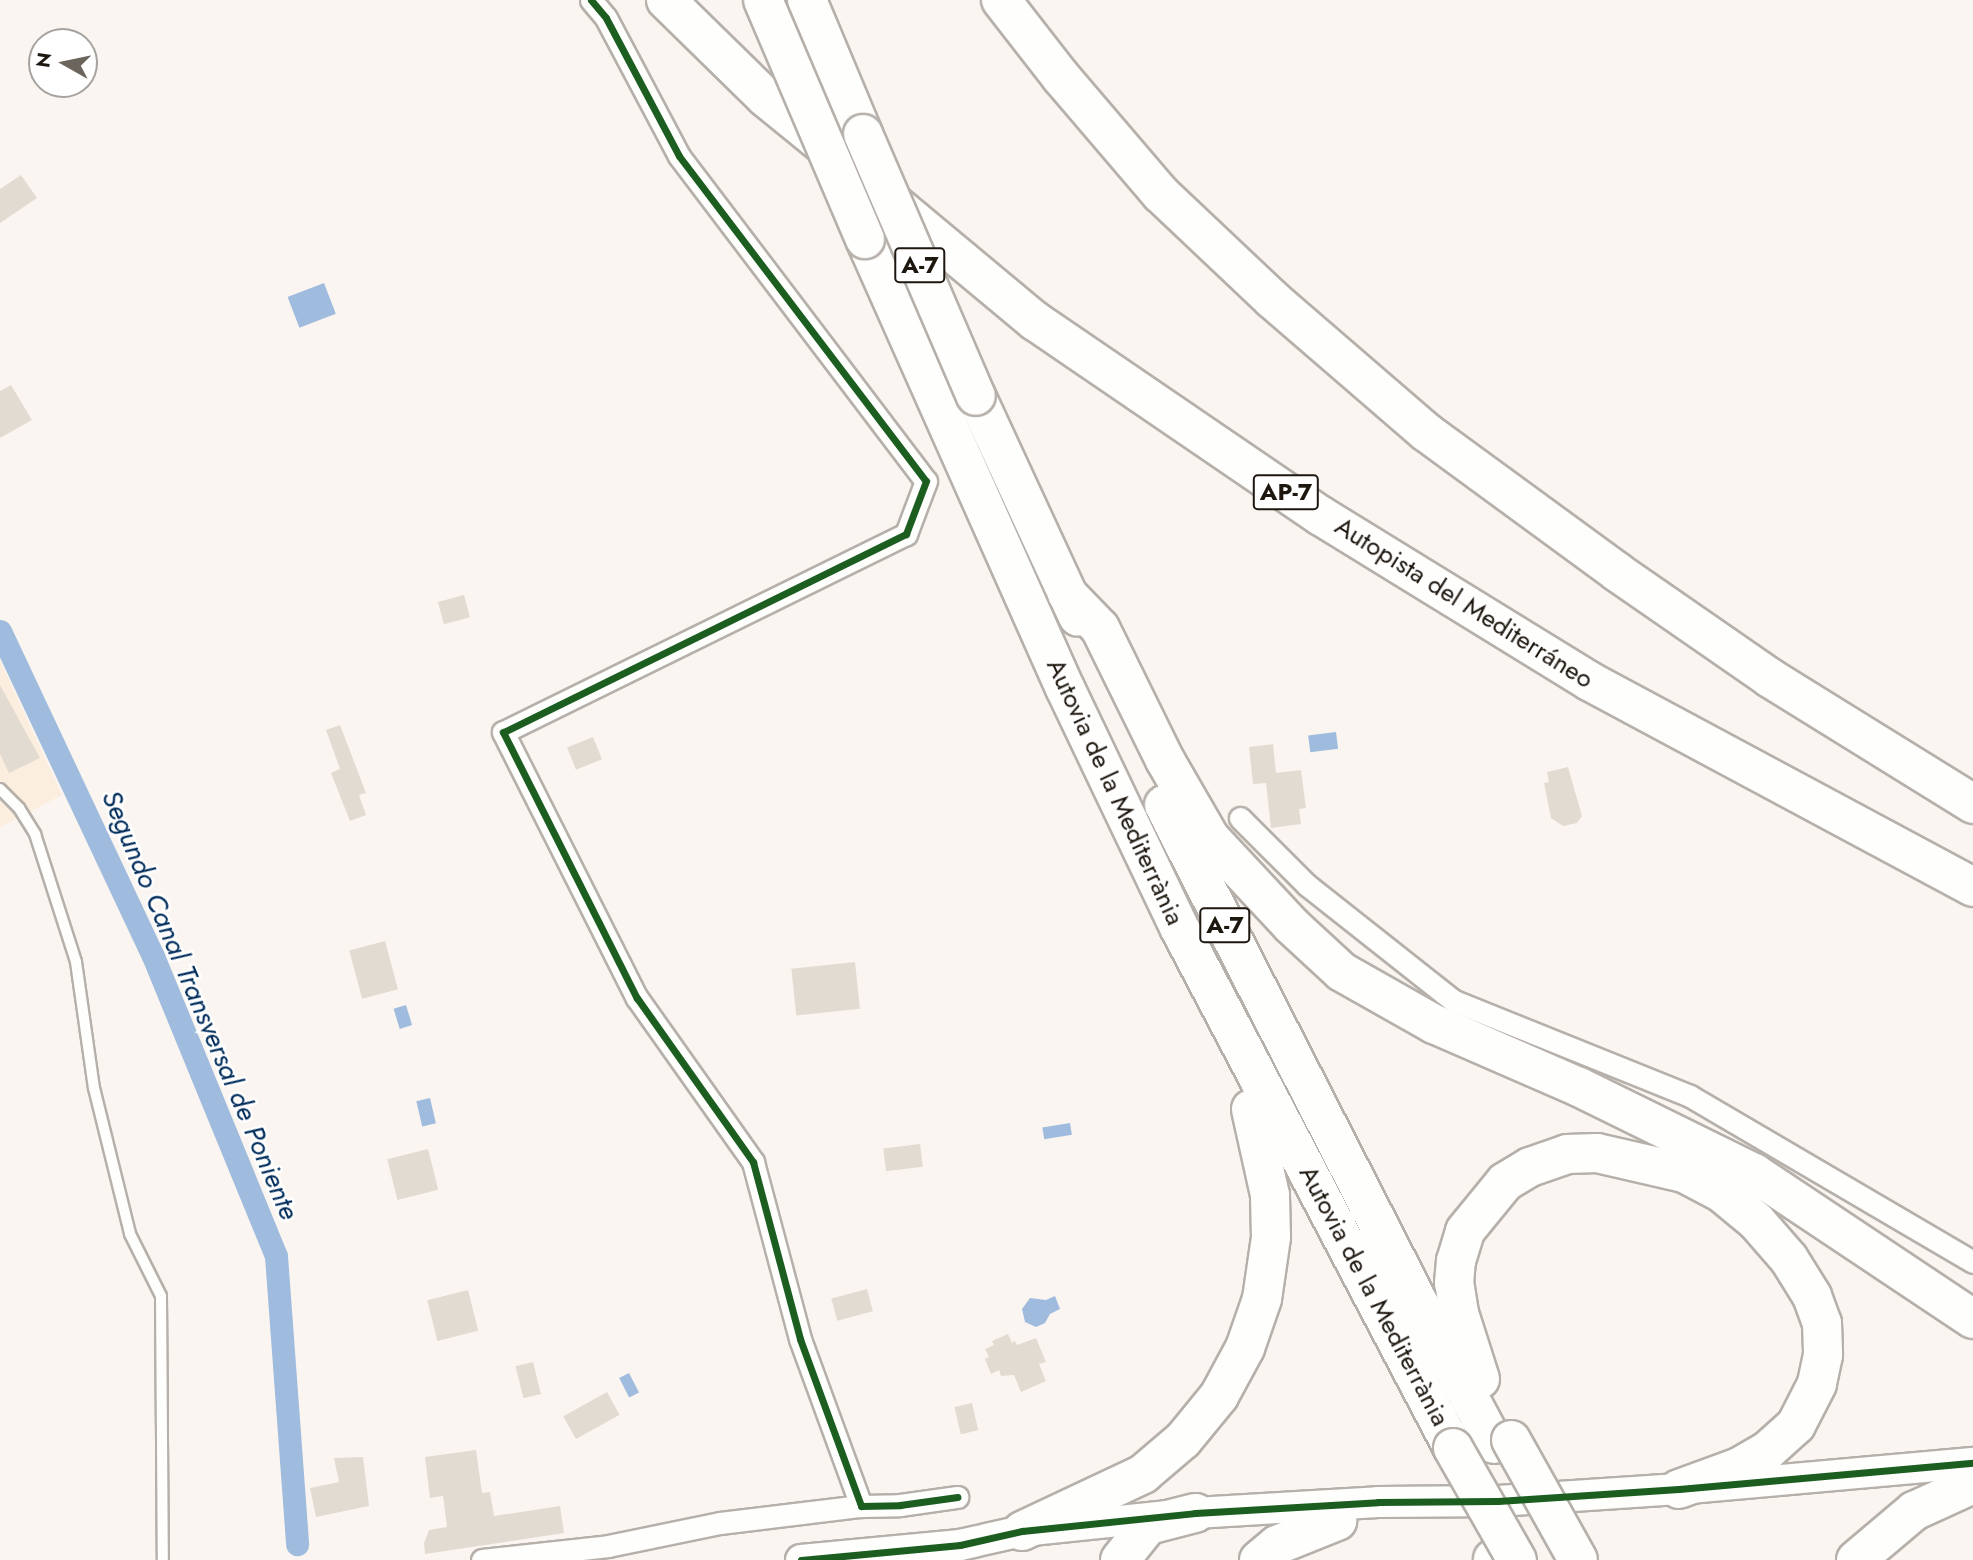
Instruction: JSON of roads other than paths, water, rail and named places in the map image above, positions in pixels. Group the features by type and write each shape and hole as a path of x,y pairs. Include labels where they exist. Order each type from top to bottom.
{"highway":[{"name":"Autopista del Mediterráneo","path":"666,0 765,97 1035,321 1310,508 1589,681 1973,887"},
{"name":"Autovia de la Mediterrània","path":"763,0 865,239 1065,688 1180,929 1501,1560"},
{"name":"Autovia de la Mediterrània","path":"807,0 976,396 1172,821 1418,1302 1503,1442 1556,1560"},
{"path":"1001,0 1061,77 1161,194 1272,299 1426,432 1617,572 1770,678 1973,804"},
{"path":"1067,594 1100,628 1165,760 1210,838 1291,925 1342,972 1434,1024 1579,1087 1754,1173 1973,1320"},
{"path":"1180,929 1192,985 1251,1109 1445,1450"},
{"path":"1022,1531 1143,1474 1183,1440 1219,1396 1245,1348 1262,1299 1272,1237 1270,1195 1251,1109"},
{"path":"1578,1560 1503,1442 1459,1313 1454,1283 1456,1261 1465,1231 1505,1182 1530,1167 1567,1154 1597,1153 1623,1156 1684,1173 1722,1193 1756,1221 1789,1259 1812,1296 1819,1314 1823,1355 1817,1384 1796,1424 1767,1451 1739,1467 1678,1489"},
{"path":"1856,1560 1914,1511 1973,1484"},
{"path":"1128,1549 1148,1525 1195,1513"},
{"path":"1259,1560 1277,1545 1337,1521"}],"street":[{"path":"591,0 606,18 679,156 926,481 906,534 503,732 637,998 753,1162 800,1339 861,1506"},
{"path":"1240,818 1307,885 1454,1001 1690,1096 1973,1262"},
{"path":"960,1545 1128,1549 1498,1501 1678,1489 1973,1463"},
{"path":"481,1560 608,1546 720,1523 957,1497"},
{"path":"801,1560 960,1545 1022,1531 1195,1513 1378,1502 1498,1501"}],"lane":[{"path":"0,789 19,808 36,834 76,962 94,1088 130,1234 162,1296 163,1560"}],"water":[{"path":"324,283 336,314 299,328 288,297"},
{"path":"1336,732 1338,749 1310,752 1308,735"},
{"path":"406,1005 412,1025 400,1029 394,1009"},
{"path":"430,1098 436,1123 422,1126 416,1101"},
{"path":"1070,1123 1072,1135 1044,1139 1042,1127"},
{"path":"1055,1296 1060,1309 1050,1314 1045,1323 1036,1327 1025,1322 1022,1309 1030,1298 1046,1300"},
{"path":"629,1373 639,1393 629,1398 619,1378"}],"waterway":[{"name":"Segundo Canal Transversal de Poniente","path":"0,631 153,956 276,1256 297,1544"}]}
